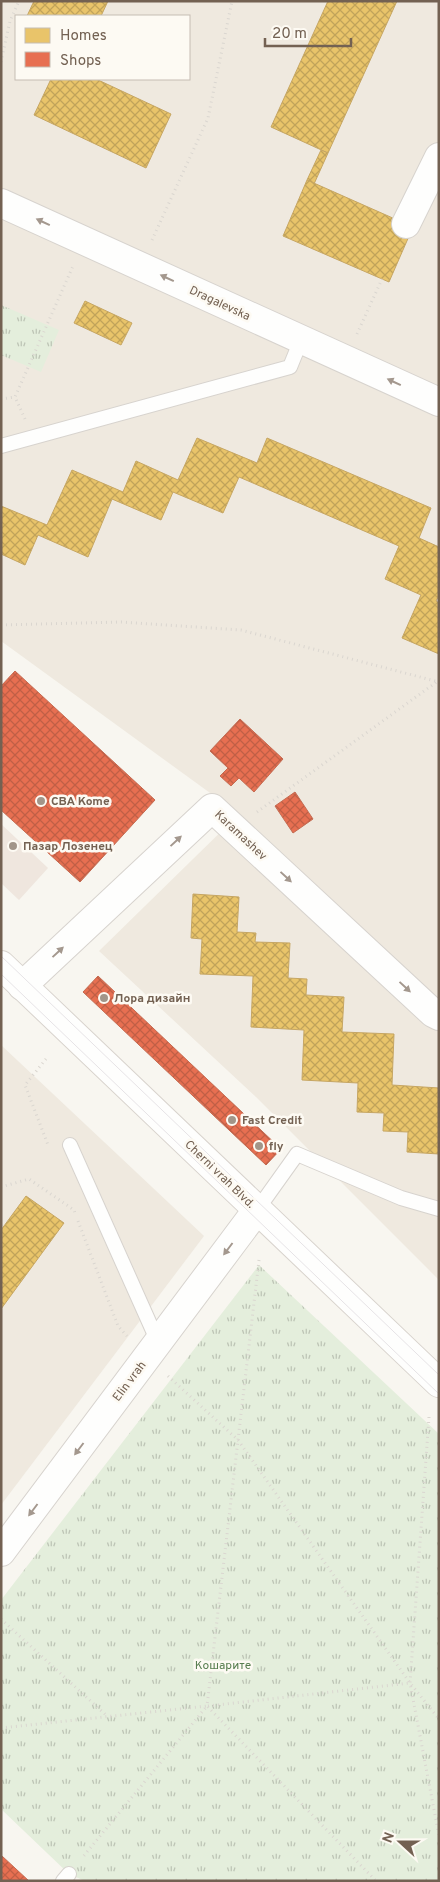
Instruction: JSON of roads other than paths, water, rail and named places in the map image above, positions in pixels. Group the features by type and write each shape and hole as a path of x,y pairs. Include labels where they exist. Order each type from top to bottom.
{"street":[{"path":"406,224 439,156"},
{"name":"Dragalevska","path":"1,203 439,402"},
{"name":"Karamashev","path":"22,986 212,808 439,1016"},
{"name":"Cherni vrah Blvd.","path":"1,965 439,1383"},
{"name":"Elin vrah","path":"1,1552 257,1210"}],"lane":[{"path":"1,446 290,366 301,340"},
{"path":"70,1145 153,1349"},
{"path":"257,1210 297,1154 401,1198 439,1209"}],"tram line":[{"path":"1,956 439,1375"},
{"path":"1,974 439,1394"}],"place":[{"name":"CBA Kome","path":"41,801"},
{"name":"Пазар Лозенец","path":"13,846"},
{"name":"Лора дизайн","path":"104,998"},
{"name":"Fast Credit","path":"232,1120"},
{"name":"fly","path":"259,1146"}],"park label":[{"name":"Кошарите","path":"223,1665"}]}
